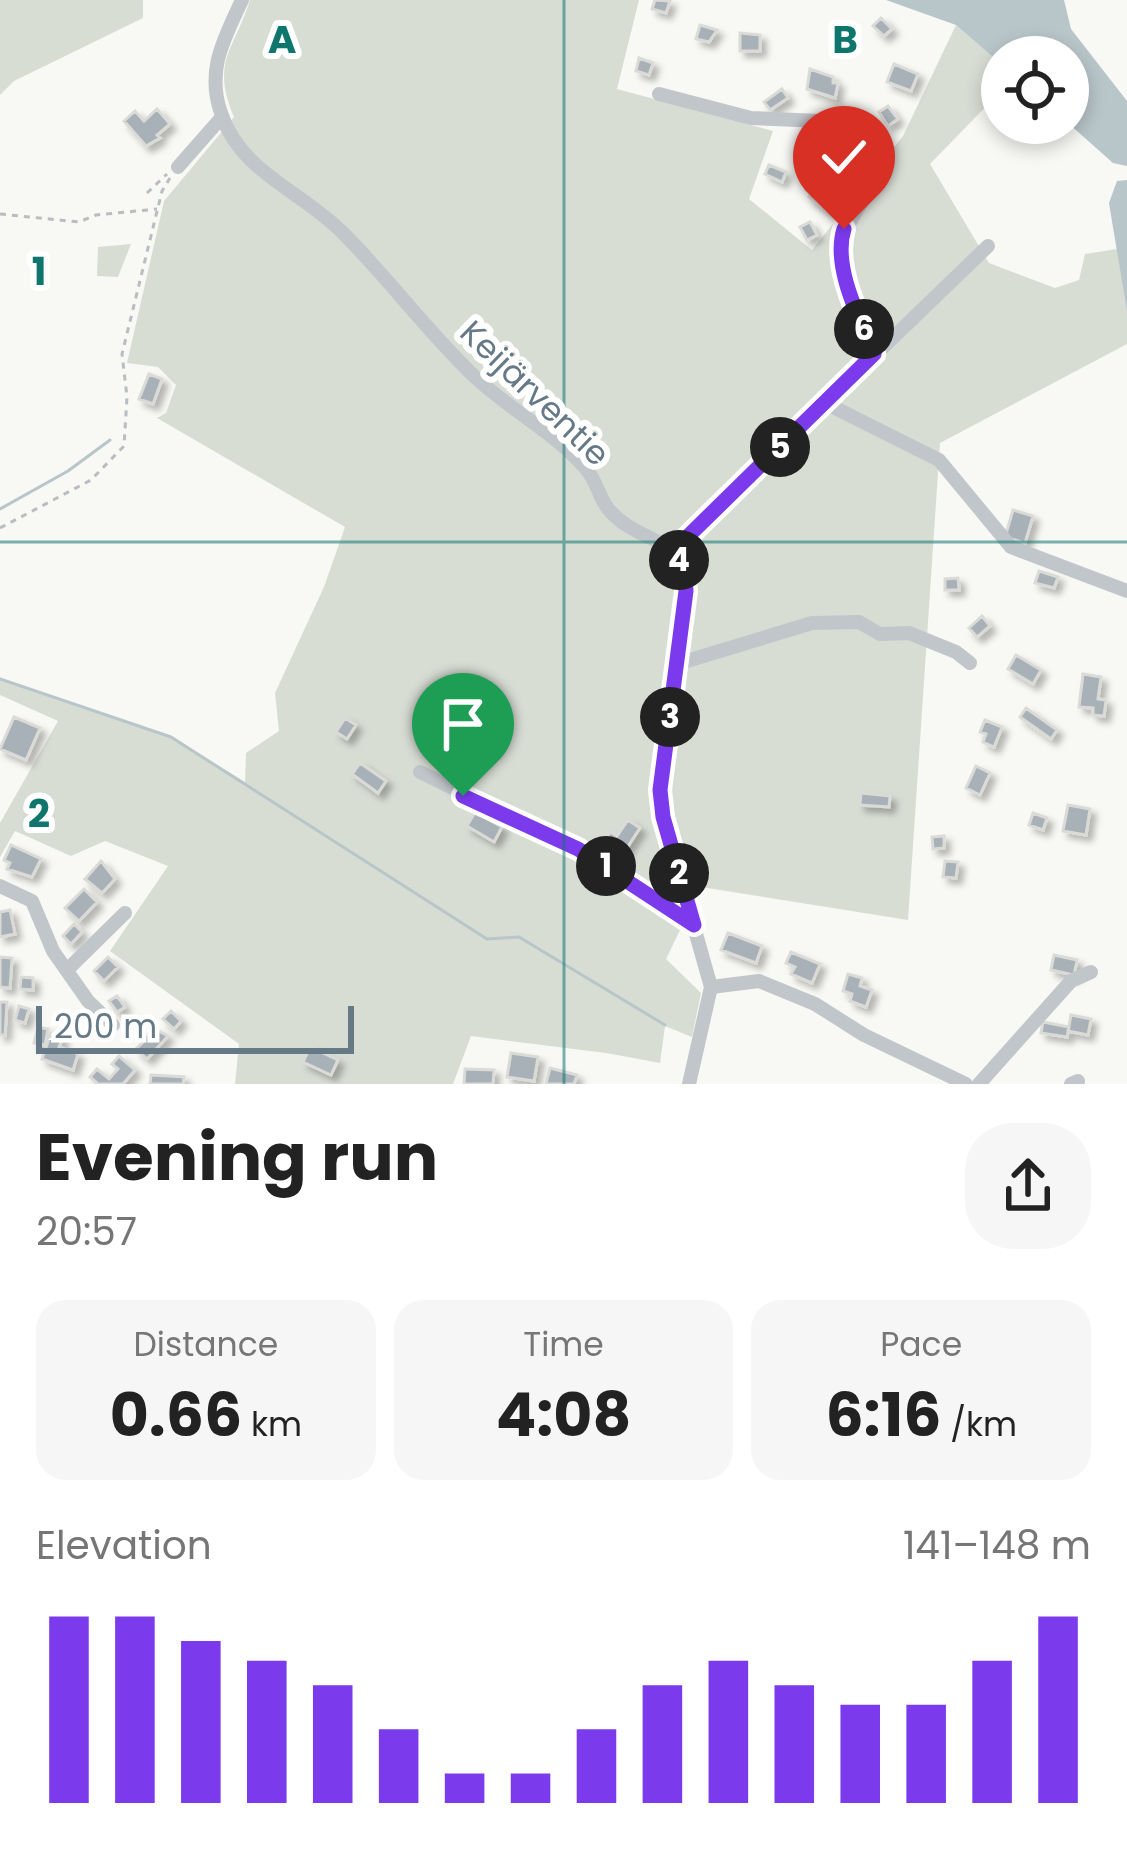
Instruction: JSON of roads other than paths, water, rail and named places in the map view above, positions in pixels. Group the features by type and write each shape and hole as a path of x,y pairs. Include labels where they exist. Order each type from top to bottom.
{"street":[{"path":"178,167 222,117 215,93 215,67 242,0"},
{"path":"659,94 751,118 820,121 875,178 841,238 853,301 874,354"},
{"name":"Keijärventie","path":"222,117 237,145 279,185 314,205 341,231 476,378 589,472 611,512 674,550"},
{"path":"684,1082 711,987 663,817 660,790 686,591 684,568 674,550 988,246"},
{"path":"825,404 939,460 1011,547 1127,591"},
{"path":"676,664 812,623 859,622 880,634 909,632 970,663"},
{"path":"420,772 578,849 694,925"},
{"path":"0,886 32,902 52,951 100,1016 113,1025"},
{"path":"67,970 125,913"},
{"path":"979,1084 1071,981 1090,972"},
{"path":"711,987 759,981 814,1004 864,1035 966,1084"}],"waterway":[{"path":"0,509 68,471 110,440"},
{"path":"0,679 171,737 487,939 519,937 665,1025"}]}
